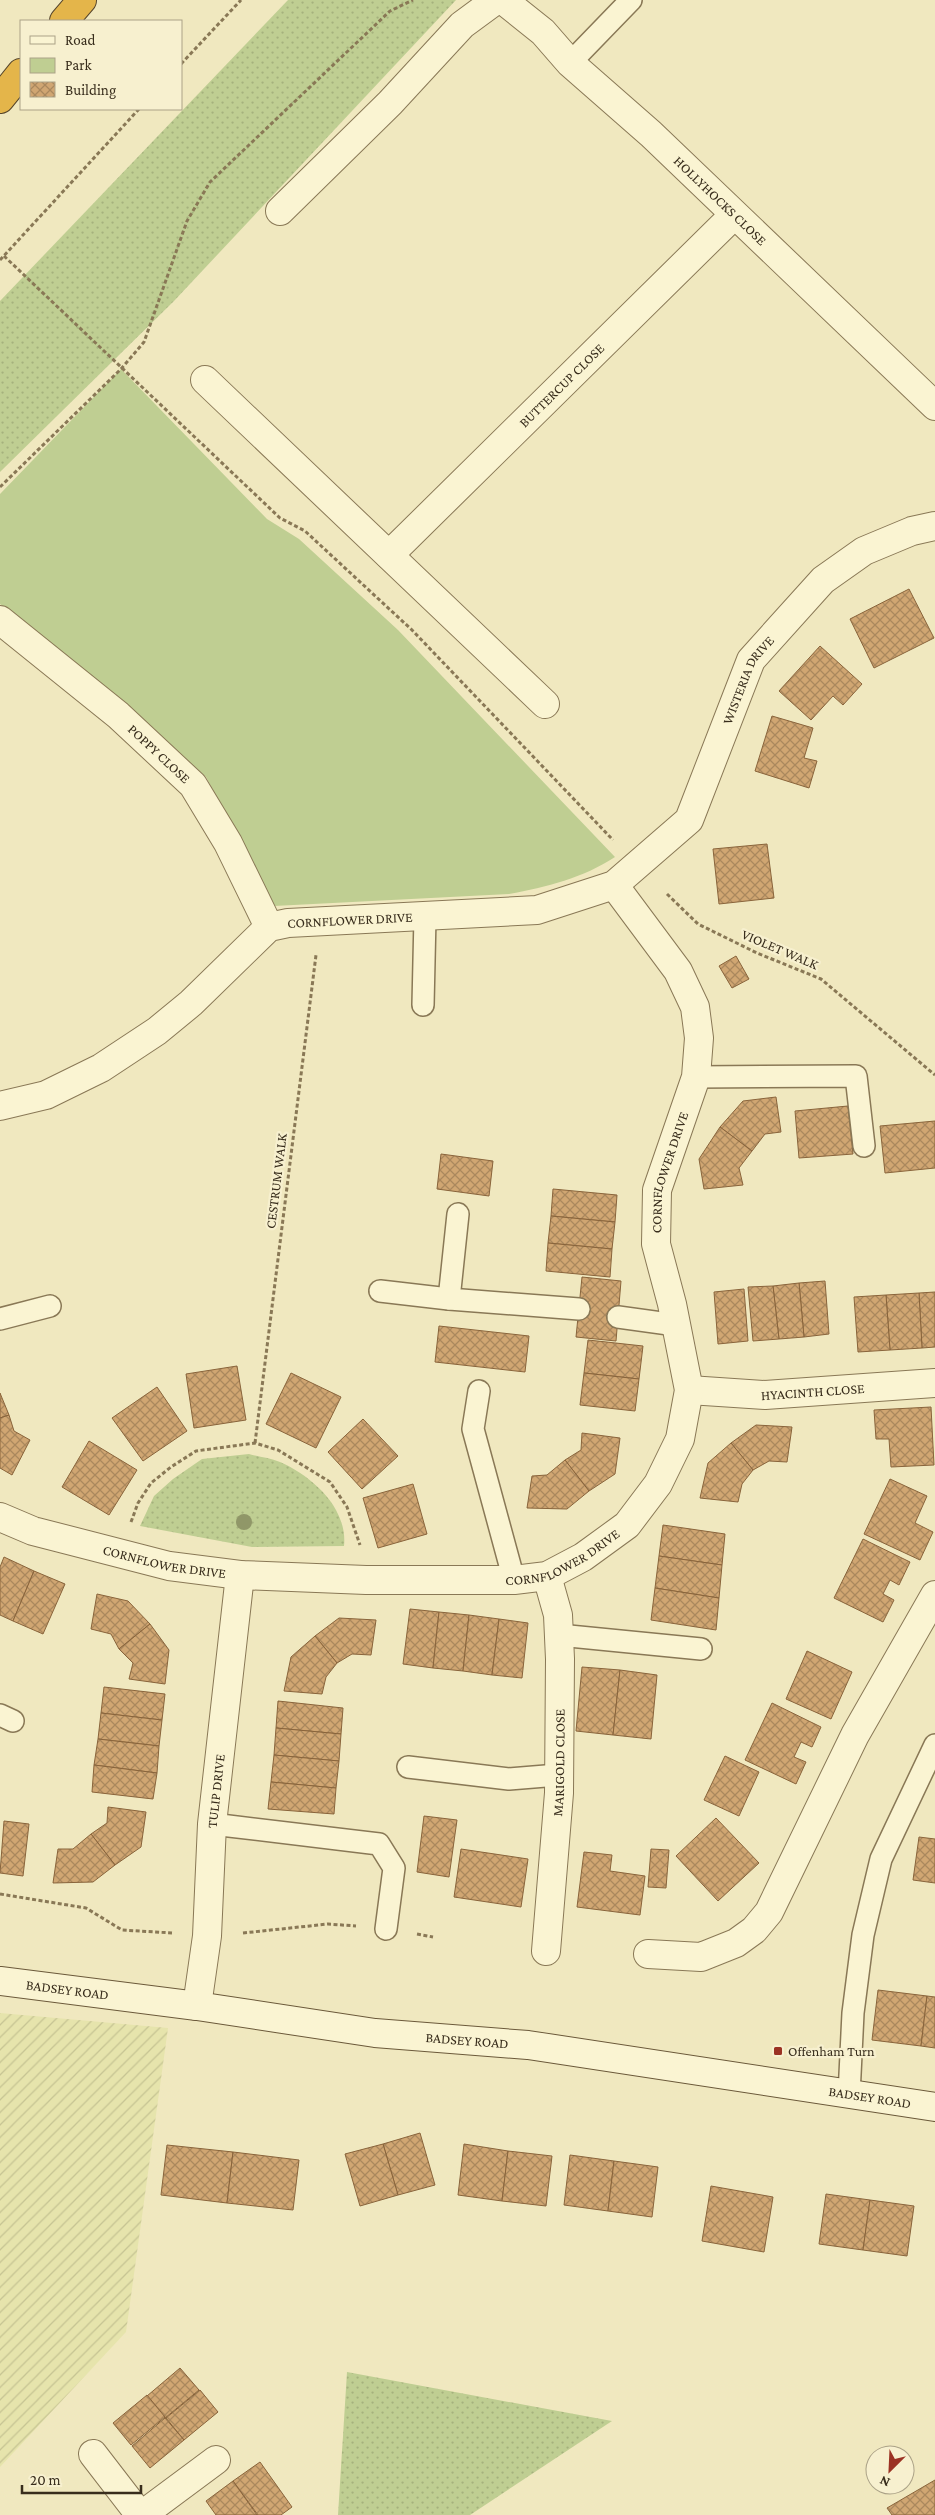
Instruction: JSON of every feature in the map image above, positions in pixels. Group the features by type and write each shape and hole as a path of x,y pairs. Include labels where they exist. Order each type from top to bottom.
{"highway":[{"path":"65,20 82,0"},
{"path":"0,99 20,74"}],"street":[{"path":"280,211 390,103 462,25 496,0"},
{"name":"HOLLYHOCKS CLOSE","path":"503,0 543,32 570,63 651,134 935,406"},
{"name":"BUTTERCUP CLOSE","path":"389,556 734,215"},
{"path":"205,380 545,704"},
{"name":"WISTERIA DRIVE","path":"614,885 638,867 689,820 751,660 823,580 864,550 912,531 935,526"},
{"name":"POPPY CLOSE","path":"0,620 118,715 193,785 228,843 269,927"},
{"name":"CORNFLOWER DRIVE","path":"0,1106 46,1095 101,1068 156,1031 191,1003 269,927 288,923 537,910 614,885 678,971 695,1007 699,1038 696,1077 656,1190 656,1244 676,1325 689,1390 680,1439 658,1484 627,1525 583,1557 547,1576 514,1580 366,1580 240,1575 169,1566 32,1531 0,1518"},
{"name":"HYACINTH CLOSE","path":"689,1390 765,1395 935,1383"},
{"name":"TULIP DRIVE","path":"197,2006 207,1936 212,1824 240,1575"},
{"name":"MARIGOLD CLOSE","path":"546,1951 559,1793 558,1615 547,1576"},
{"path":"648,1954 701,1957 736,1943 754,1930 769,1912 855,1735 935,1595"},
{"name":"BADSEY ROAD","path":"0,1981 197,2006 375,2033 528,2045 935,2107"},
{"path":"93,2454 141,2515 216,2460"}],"lane":[{"path":"570,63 631,0"},
{"path":"423,1005 425,917"},
{"path":"696,1077 856,1076 864,1146"},
{"path":"449,1299 458,1214"},
{"path":"380,1291 449,1299 579,1309"},
{"path":"0,1320 50,1306"},
{"path":"618,1318 676,1325"},
{"path":"480,1391 473,1429 514,1580"},
{"path":"558,1635 701,1649"},
{"path":"849,2095 853,2013 863,1934 881,1859 935,1745"},
{"path":"408,1767 509,1779 558,1775"},
{"path":"212,1824 379,1844 394,1868 386,1929"}],"path":[{"path":"182,63 241,0"},
{"path":"0,487 122,369 144,342 187,221 210,182 390,12 413,0"},
{"path":"0,260 138,110"},
{"name":"VIOLET WALK","path":"4,256 280,518 305,531 412,630 638,867 698,924 757,953 821,979 935,1075"},
{"name":"CESTRUM WALK","path":"254,1443 320,922"},
{"path":"118,1552 138,1503 151,1483 196,1451 254,1443 278,1450 330,1482 347,1507 360,1541 366,1580"},
{"path":"0,1894 86,1908 122,1930 207,1936 328,1924 386,1929 433,1937"}],"shaded area":[{"path":"0,2013 168,2028 126,2332 0,2467"}],"green space":[{"path":"288,0 456,0 174,301 0,472 0,301"},
{"path":"121,369 267,519 299,539 398,630 615,857 590,871 564,881 509,894 274,906 206,777 127,707 0,604 0,494"},
{"path":"249,1454 272,1459 292,1468 326,1495 340,1519 344,1532 344,1546 252,1547 140,1526 154,1496 173,1479 202,1459"},
{"path":"347,2372 612,2421 470,2515 338,2515"}],"building":[{"path":"909,589 934,638 874,668 850,619"},
{"path":"820,646 862,684 843,705 833,696 811,720 779,691"},
{"path":"772,716 813,728 804,758 817,761 809,788 755,771"},
{"path":"767,844 774,898 719,904 713,849"},
{"path":"736,956 749,979 732,988 719,966"},
{"path":"776,1097 781,1132 765,1134 752,1151 720,1127 743,1101"},
{"path":"848,1106 853,1154 799,1158 795,1111"},
{"path":"935,1121 935,1168 885,1173 880,1126"},
{"path":"720,1127 752,1151 739,1168 743,1185 704,1189 699,1159"},
{"path":"441,1154 493,1161 489,1196 437,1189"},
{"path":"553,1189 617,1195 615,1222 551,1216"},
{"path":"551,1216 615,1222 612,1249 548,1243"},
{"path":"548,1243 612,1249 610,1277 546,1271"},
{"path":"582,1277 621,1281 616,1341 576,1337"},
{"path":"825,1281 829,1334 804,1337 799,1283"},
{"path":"799,1283 804,1337 779,1339 773,1286"},
{"path":"773,1286 779,1339 753,1341 748,1287"},
{"path":"744,1289 748,1341 718,1344 714,1292"},
{"path":"935,1292 935,1347 922,1348 919,1293"},
{"path":"919,1293 922,1348 890,1350 886,1295"},
{"path":"886,1295 890,1350 858,1352 854,1297"},
{"path":"439,1326 529,1336 525,1372 435,1362"},
{"path":"588,1340 643,1346 639,1379 584,1373"},
{"path":"237,1366 246,1420 194,1428 186,1374"},
{"path":"291,1373 341,1397 316,1448 266,1424"},
{"path":"584,1373 639,1379 635,1411 580,1405"},
{"path":"157,1387 187,1431 143,1461 112,1418"},
{"path":"0,1393 9,1415 0,1418"},
{"path":"931,1407 934,1465 891,1467 889,1439 876,1439 874,1410"},
{"path":"9,1415 14,1431 30,1440 12,1475 0,1468 0,1418"},
{"path":"363,1419 398,1456 362,1489 328,1452"},
{"path":"756,1425 792,1427 787,1462 769,1461 753,1470 731,1443"},
{"path":"582,1433 620,1438 615,1474 589,1491 565,1460 581,1450"},
{"path":"89,1441 137,1470 109,1515 62,1487"},
{"path":"731,1443 753,1470 742,1484 738,1502 700,1498 708,1463"},
{"path":"565,1460 589,1491 567,1509 527,1508 532,1476 547,1475"},
{"path":"890,1479 927,1496 915,1523 933,1532 920,1560 864,1534"},
{"path":"413,1484 427,1534 378,1548 363,1498"},
{"path":"663,1525 725,1534 722,1565 659,1556"},
{"path":"863,1539 910,1562 899,1585 890,1580 883,1594 894,1600 883,1622 834,1598"},
{"path":"659,1556 722,1565 719,1598 655,1588"},
{"path":"4,1557 34,1571 13,1621 0,1615 0,1567"},
{"path":"34,1571 65,1584 43,1634 13,1621"},
{"path":"655,1588 719,1598 716,1630 651,1620"},
{"path":"97,1594 128,1601 150,1624 119,1649 111,1634 91,1629"},
{"path":"410,1609 439,1612 433,1668 403,1664"},
{"path":"439,1612 469,1615 463,1671 433,1668"},
{"path":"469,1615 499,1619 492,1675 463,1671"},
{"path":"339,1618 376,1620 371,1655 352,1654 337,1663 315,1636"},
{"path":"499,1619 528,1623 522,1678 492,1675"},
{"path":"150,1624 169,1650 165,1684 129,1679 133,1663 119,1649"},
{"path":"315,1636 337,1663 326,1677 322,1694 284,1691 291,1657"},
{"path":"807,1651 852,1672 831,1719 786,1699"},
{"path":"582,1667 620,1670 613,1735 576,1731"},
{"path":"620,1670 657,1675 651,1739 613,1735"},
{"path":"104,1687 165,1694 162,1720 101,1713"},
{"path":"278,1701 343,1708 341,1734 276,1728"},
{"path":"772,1703 821,1727 812,1747 801,1742 794,1757 806,1762 796,1784 745,1760"},
{"path":"101,1713 162,1720 159,1746 98,1739"},
{"path":"276,1728 341,1734 339,1761 274,1755"},
{"path":"98,1739 159,1746 157,1773 94,1765"},
{"path":"274,1755 339,1761 336,1788 271,1782"},
{"path":"725,1756 759,1772 739,1816 704,1800"},
{"path":"94,1765 157,1773 153,1799 92,1792"},
{"path":"271,1782 336,1788 334,1814 268,1809"},
{"path":"108,1807 146,1812 141,1847 115,1865 91,1834 107,1823"},
{"path":"424,1816 457,1820 449,1877 417,1872"},
{"path":"716,1818 759,1863 718,1901 676,1856"},
{"path":"4,1821 29,1824 23,1876 0,1873"},
{"path":"91,1834 115,1865 93,1882 53,1883 58,1849 73,1849"},
{"path":"919,1837 935,1839 935,1883 913,1880"},
{"path":"461,1849 528,1859 521,1907 454,1897"},
{"path":"651,1849 669,1850 666,1888 648,1887"},
{"path":"584,1852 612,1855 610,1871 645,1876 640,1915 577,1907"},
{"path":"878,1990 927,1996 921,2046 872,2040"},
{"path":"927,1996 935,1997 935,2048 921,2046"},
{"path":"420,2133 435,2185 398,2195 383,2144"},
{"path":"383,2144 398,2195 360,2206 345,2154"},
{"path":"464,2144 508,2151 502,2201 458,2195"},
{"path":"167,2145 233,2152 227,2203 161,2195"},
{"path":"508,2151 552,2156 546,2206 502,2201"},
{"path":"233,2152 299,2160 293,2210 227,2203"},
{"path":"570,2155 614,2161 608,2211 564,2205"},
{"path":"614,2161 658,2167 652,2217 608,2211"},
{"path":"711,2186 773,2197 764,2252 702,2241"},
{"path":"826,2194 870,2200 863,2250 819,2244"},
{"path":"870,2200 914,2206 907,2256 863,2250"},
{"path":"180,2368 199,2390 165,2418 147,2396"},
{"path":"200,2390 218,2412 184,2440 166,2418"},
{"path":"147,2395 165,2417 131,2445 113,2423"},
{"path":"165,2418 184,2440 150,2468 132,2446"},
{"path":"260,2462 292,2507 281,2515 258,2515 233,2481"},
{"path":"935,2480 935,2515 892,2515 887,2508 909,2495 915,2495 915,2492"},
{"path":"233,2481 257,2515 216,2515 206,2501"}],"place":[{"name":"Offenham Turn","path":"778,2051"}]}
